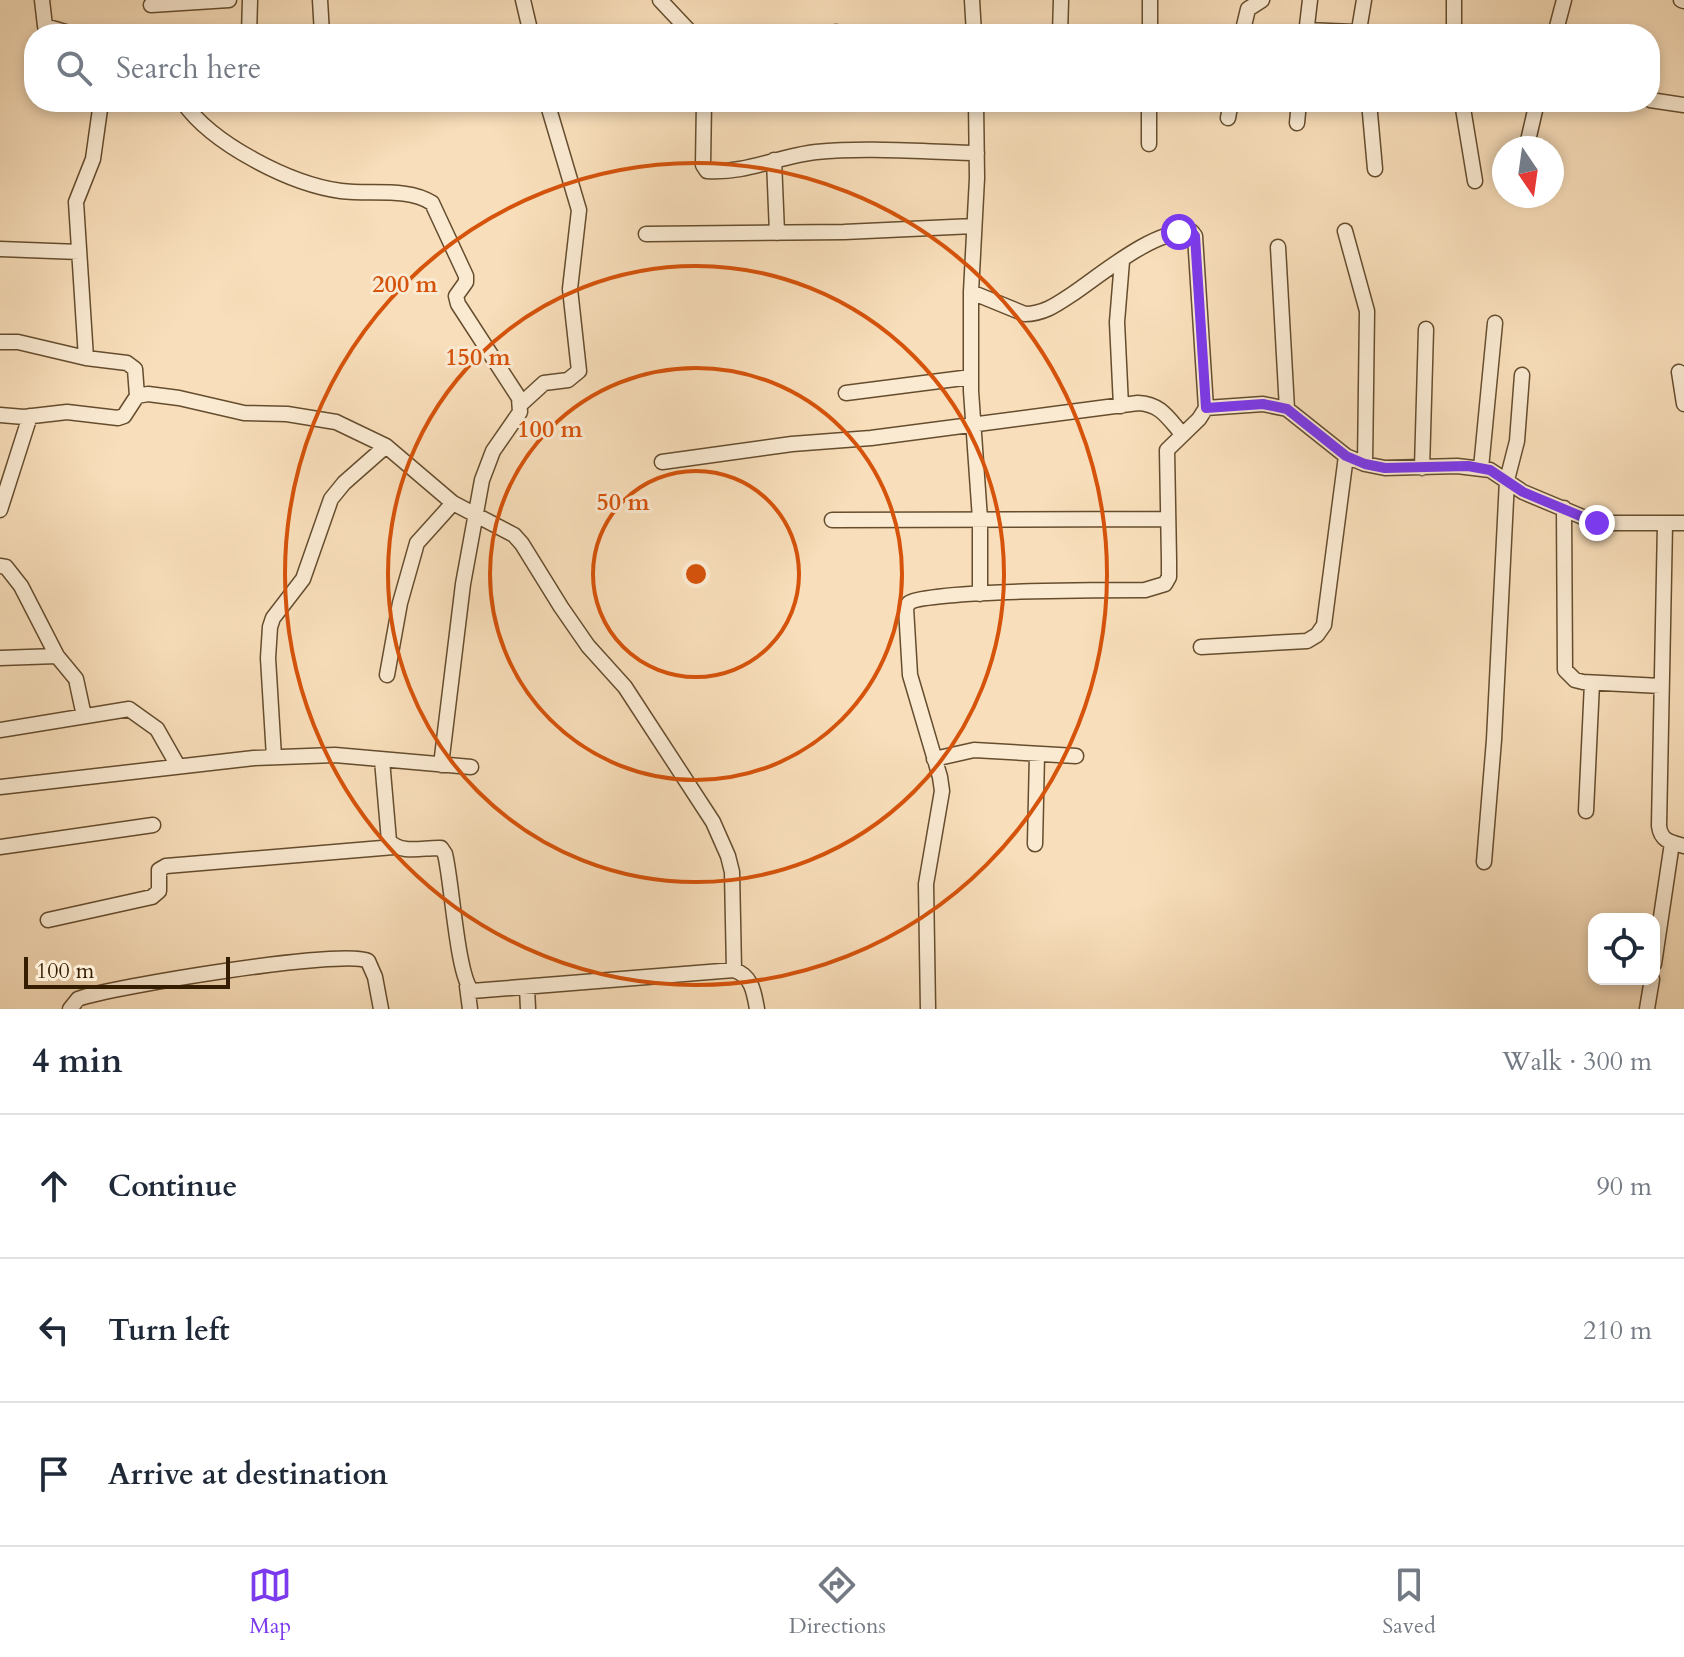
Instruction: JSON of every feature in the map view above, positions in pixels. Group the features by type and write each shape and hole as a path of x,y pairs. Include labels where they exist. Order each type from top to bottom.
{"street":[{"path":"42,0 45,24"},
{"path":"151,5 229,0"},
{"path":"249,24 250,0"},
{"path":"320,0 321,24"},
{"path":"523,0 529,24"},
{"path":"660,0 683,24"},
{"path":"972,0 973,24"},
{"path":"1060,24 1061,0"},
{"path":"1150,0 1150,24"},
{"path":"1244,24 1248,9 1262,0"},
{"path":"1307,24 1310,0"},
{"path":"1360,24 1364,0"},
{"path":"1454,0 1454,24"},
{"path":"1558,24 1564,0"},
{"path":"1660,101 1684,105"},
{"path":"86,358 76,202 93,159 100,112"},
{"path":"190,112 218,138 277,170 341,191 399,194 424,198 432,203 466,276 466,282 456,296 458,304 521,404 520,412 485,466 463,584 441,765"},
{"path":"521,404 544,383 568,380 579,371 570,289 579,210 550,112"},
{"path":"704,112 703,165 707,171 742,169 784,156 844,150 977,153"},
{"path":"976,112 971,377 980,519 980,594"},
{"path":"1149,112 1149,144"},
{"path":"1228,118 1229,112"},
{"path":"1297,123 1298,112"},
{"path":"1370,112 1375,169"},
{"path":"1464,112 1475,181"},
{"path":"1529,136 1535,112"},
{"path":"774,160 777,233"},
{"path":"646,234 974,226"},
{"path":"929,1009 926,884 942,791 910,675 906,608 919,599 1157,588 1165,584 1169,577 1167,450 1206,408 1195,236 1187,231 1162,237 1045,311 1025,314 971,292"},
{"path":"1345,231 1367,311 1365,464"},
{"path":"1278,247 1287,409"},
{"path":"0,249 79,252"},
{"path":"1121,406 1117,322 1122,261"},
{"path":"1481,468 1495,323"},
{"path":"1422,468 1426,329"},
{"path":"0,342 18,342 86,358 127,363 135,369 137,396 124,416 118,418 67,412 0,415"},
{"path":"1679,372 1684,404"},
{"path":"1484,862 1494,740 1507,480 1517,441 1522,375"},
{"path":"846,393 971,377"},
{"path":"137,396 148,394 179,398 244,413 306,416 336,422 386,446 453,503 514,535 588,646 625,687 713,822 732,872 734,970"},
{"path":"662,462 792,444 871,438 1151,404 1160,408 1182,434"},
{"path":"1206,408 1263,404 1287,409 1346,456 1365,464 1385,468 1481,468 1497,473 1523,492 1597,523 1684,523"},
{"path":"0,510 30,416"},
{"path":"274,757 268,658 273,618 303,579 331,499 344,483 386,446"},
{"path":"1201,647 1307,641 1317,635 1324,625 1346,456"},
{"path":"387,675 400,603 417,543 453,503"},
{"path":"1564,508 1565,670 1575,680 1592,683 1661,686"},
{"path":"832,520 1168,519"},
{"path":"1660,934 1678,844 1661,836 1659,826 1665,524"},
{"path":"0,565 6,567 21,586 57,656 76,679 84,716"},
{"path":"0,658 57,656"},
{"path":"1586,811 1592,683"},
{"path":"0,730 129,709 157,729 178,766"},
{"path":"934,759 974,750 1076,756"},
{"path":"1035,844 1037,754"},
{"path":"0,787 274,757 335,755 471,767"},
{"path":"382,760 388,834 394,847"},
{"path":"0,847 153,825"},
{"path":"48,920 152,897 159,891 159,870 166,866 394,847 441,848 445,854 470,1009"},
{"path":"70,1009 78,999 120,988 284,962 354,957 368,961 373,969 381,1009"},
{"path":"467,986 472,991 479,991 734,970 749,980 757,1009"},
{"path":"1647,1009 1651,985"},
{"path":"527,987 528,1009"}],"route":[{"path":"1179,232 1192,232 1195,236 1206,408 1263,404 1287,409 1346,456 1365,464 1385,468 1468,466 1490,470 1516,489 1597,523"}]}
